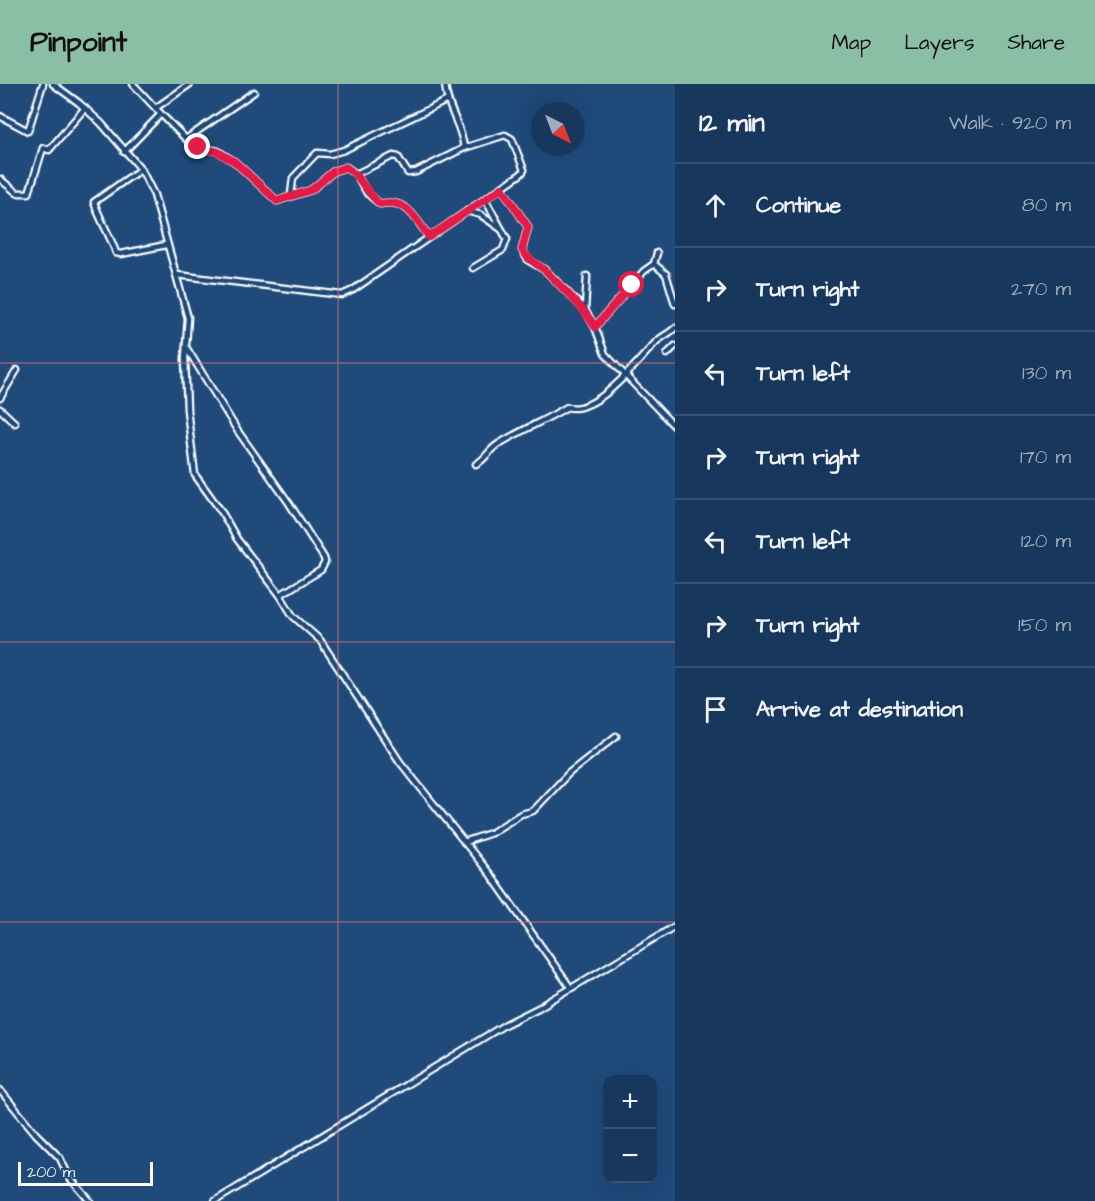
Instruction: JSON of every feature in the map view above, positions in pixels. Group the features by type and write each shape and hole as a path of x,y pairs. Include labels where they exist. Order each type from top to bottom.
{"street":[{"path":"0,116 28,131 43,84"},
{"path":"53,84 85,108 141,169 154,195 188,318 187,410 195,475 221,511 237,539 280,595 298,623 320,640 400,762 515,907 570,987"},
{"path":"133,84 186,139 198,147 218,152 235,162 277,201 311,190 334,171 346,167 356,174 368,193 380,204 391,202 408,207 429,237"},
{"path":"157,107 190,84"},
{"path":"445,84 446,101 462,133 464,148"},
{"path":"186,139 254,92"},
{"path":"291,195 293,178 317,153 330,154 344,150 446,101"},
{"path":"0,179 17,193 29,193 43,148 49,150 85,108"},
{"path":"124,152 161,114"},
{"path":"177,274 342,295 353,290 502,188 524,170 512,140 505,135 464,148 416,172 408,173 398,158 393,156 356,174"},
{"path":"141,169 94,202 96,210 116,253 166,244"},
{"path":"502,188 528,227 522,250 528,260 544,270 585,310 595,327 605,354 675,427"},
{"path":"473,268 503,250 507,238 485,199"},
{"path":"467,211 481,215 503,230"},
{"path":"595,327 644,271 654,264 657,253"},
{"path":"654,264 666,274 675,304"},
{"path":"585,310 587,276"},
{"path":"476,464 483,461 496,446 567,407 577,410 588,405 620,383 657,341 675,328"},
{"path":"667,354 675,346"},
{"path":"186,347 237,430 324,558 325,562 321,570 280,595"},
{"path":"0,398 16,370"},
{"path":"0,409 15,423"},
{"path":"464,842 491,833 521,814 533,811 570,773 616,736"},
{"path":"215,1201 675,926"},
{"path":"0,1090 36,1134 60,1158 69,1177 90,1201"}],"route":[{"path":"198,147 218,152 235,162 277,201 311,190 334,171 346,167 356,174 368,193 380,204 391,202 408,207 429,237 502,188 511,205 528,227 522,250 528,260 544,270 585,310 595,327 599,326 632,285"}]}
